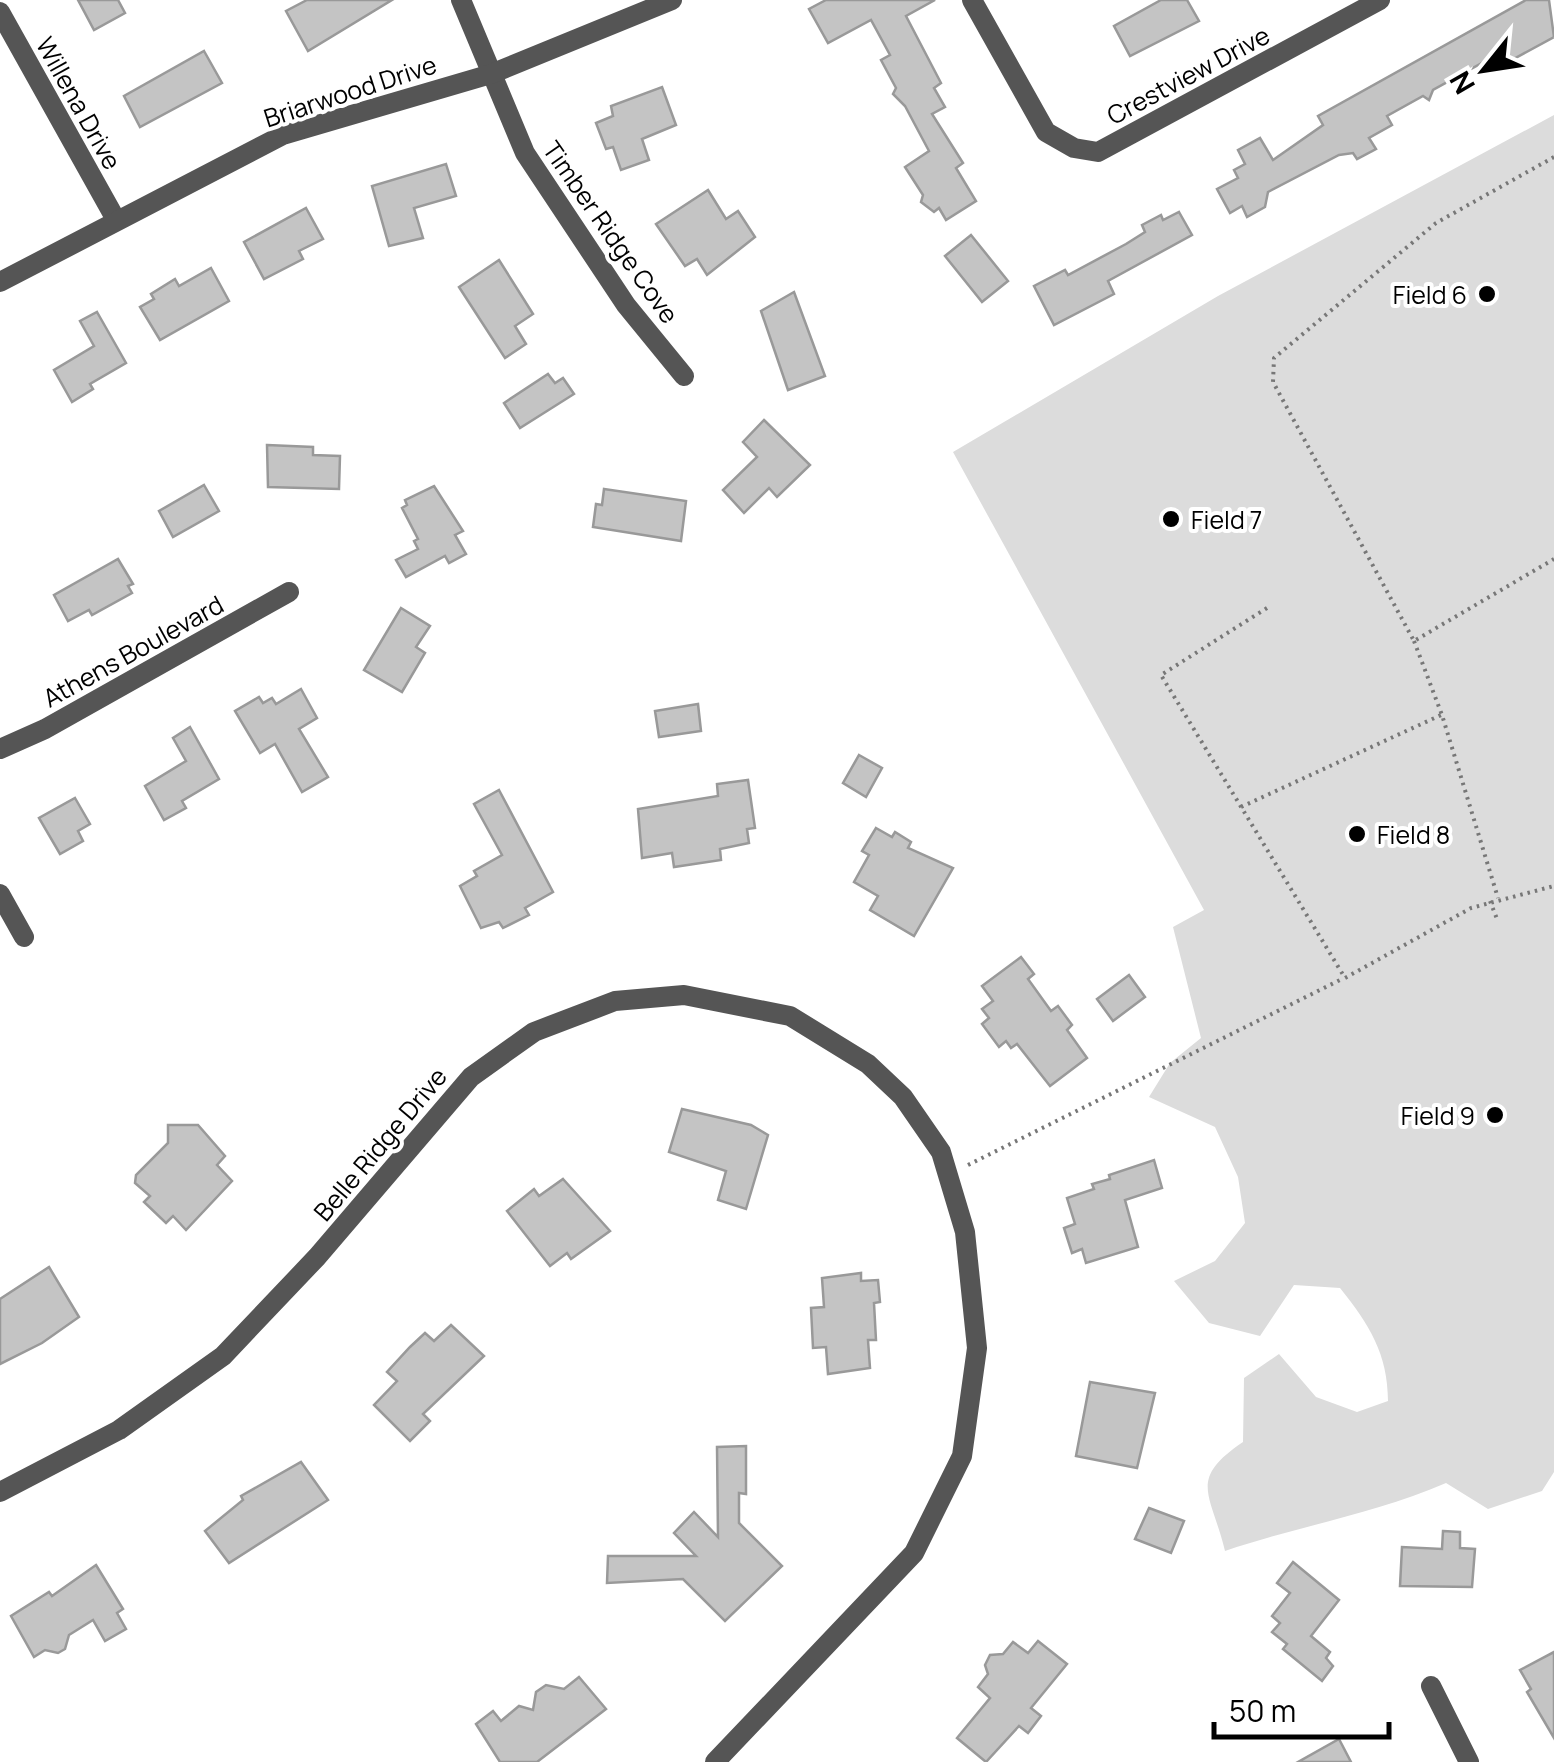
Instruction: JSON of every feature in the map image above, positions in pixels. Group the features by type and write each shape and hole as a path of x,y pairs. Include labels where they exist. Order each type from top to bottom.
{"street":[{"name":"Timber Ridge Cove","path":"461,0 525,153 626,305 684,376"},
{"name":"Briarwood Drive","path":"0,282 115,218 283,134 491,74 672,0"},
{"name":"Crestview Drive","path":"972,0 1046,132 1074,148 1098,152 1380,0"},
{"name":"Willena Drive","path":"0,12 115,218"},
{"name":"Athens Boulevard","path":"0,749 45,730 289,592"},
{"path":"0,894 24,936"},
{"name":"Belle Ridge Drive","path":"0,1492 119,1430 222,1356 317,1256 471,1076 534,1032 615,1001 684,995 790,1016 868,1064 903,1097 941,1152 965,1232 977,1348 962,1456 914,1553 715,1762"},
{"path":"1431,1686 1470,1762"}],"path":[{"path":"1498,898 1442,715 1414,641 1273,382 1274,358 1436,223 1554,157"},
{"path":"1414,641 1554,559"},
{"path":"1267,608 1161,675 1345,978"},
{"path":"1240,807 1442,715"},
{"path":"968,1165 1345,978 1490,901 1554,886"},
{"path":"1490,901 1497,919"}],"shaded area":[{"path":"1554,115 1554,1472 1542,1491 1488,1509 1446,1483 1392,1503 1225,1551 1210,1501 1209,1478 1226,1455 1243,1442 1244,1378 1279,1354 1316,1397 1357,1412 1388,1401 1385,1369 1368,1327 1340,1288 1294,1285 1260,1336 1209,1323 1174,1281 1215,1261 1245,1223 1238,1177 1215,1127 1149,1097 1170,1063 1201,1038 1173,927 1204,910 953,452 1218,296"}],"building":[{"path":"78,0 118,0 125,13 94,30"},
{"path":"307,0 392,0 308,51 286,11"},
{"path":"826,0 935,0 906,16 941,83 934,88 945,107 932,114 963,163 956,168 976,201 946,220 939,208 934,212 921,202 923,195 905,167 929,151 905,106 893,94 896,88 881,60 890,55 871,20 828,43 809,9"},
{"path":"1161,0 1187,0 1199,21 1130,56 1114,26"},
{"path":"1526,0 1549,0 1554,37 1508,62 1502,52 1433,90 1429,100 1423,96 1387,116 1392,125 1369,138 1376,149 1357,159 1353,153 1339,155 1268,192 1265,207 1247,217 1242,206 1230,213 1217,189 1238,178 1234,170 1245,164 1238,150 1260,138 1273,160 1323,125 1318,116"},
{"path":"204,51 222,83 140,127 124,96"},
{"path":"662,87 676,125 642,139 649,160 621,170 613,147 606,149 596,123 613,116 611,106"},
{"path":"446,164 456,196 414,208 423,238 389,246 372,186"},
{"path":"708,190 726,219 738,211 755,237 707,275 697,259 685,266 656,224"},
{"path":"306,208 323,239 299,251 303,259 264,279 244,242"},
{"path":"1179,212 1192,235 1108,281 1114,294 1054,325 1034,286 1065,270 1068,275 1145,232 1142,225 1161,215 1163,220"},
{"path":"971,235 1008,281 982,302 945,256"},
{"path":"499,260 533,314 515,326 526,344 505,358 459,287"},
{"path":"211,268 229,301 160,340 140,307 154,299 151,294 175,279 179,286"},
{"path":"794,292 825,376 788,390 761,311"},
{"path":"97,312 126,363 90,384 93,389 72,402 54,370 94,346 80,321"},
{"path":"548,374 555,383 563,378 574,394 520,428 504,403"},
{"path":"764,420 810,465 777,497 769,488 744,513 723,490 757,457 743,442"},
{"path":"267,445 313,447 313,455 340,456 339,489 268,487"},
{"path":"204,485 219,511 173,537 159,511"},
{"path":"434,486 463,531 455,535 466,554 449,563 445,556 406,577 396,560 418,549 414,541 418,539 402,508 407,505 405,500"},
{"path":"604,489 686,501 681,541 593,527 596,504 602,505"},
{"path":"118,559 133,584 128,586 132,593 92,615 89,610 68,621 54,595"},
{"path":"401,608 430,626 416,647 425,653 402,692 364,670"},
{"path":"301,689 317,718 299,729 328,777 302,792 275,744 260,753 235,711 259,697 263,703 272,698 276,704"},
{"path":"698,704 701,731 659,737 655,711"},
{"path":"190,727 219,779 182,801 186,808 164,820 145,786 186,761 173,738"},
{"path":"859,755 882,768 866,797 843,783"},
{"path":"748,780 755,828 747,829 749,843 720,849 721,860 674,867 672,853 642,858 638,809 718,796 717,784"},
{"path":"499,790 553,892 525,908 529,915 503,928 499,922 481,928 460,886 477,876 474,871 502,855 474,804"},
{"path":"75,798 90,824 78,831 83,841 60,854 39,818"},
{"path":"876,828 892,837 895,832 911,842 908,848 953,868 914,936 870,910 878,896 854,882 869,855 862,851"},
{"path":"1021,957 1034,974 1028,979 1051,1011 1058,1006 1072,1025 1067,1030 1087,1058 1050,1086 1017,1044 1011,1048 1006,1041 999,1047 982,1024 989,1018 982,1009 993,1001 982,986"},
{"path":"1129,975 1145,997 1113,1021 1097,999"},
{"path":"682,1109 751,1125 768,1135 746,1209 718,1200 726,1171 669,1152"},
{"path":"168,1125 198,1125 225,1156 217,1165 232,1181 186,1230 173,1216 166,1223 144,1202 150,1196 135,1183 136,1175 168,1143"},
{"path":"1154,1160 1162,1188 1125,1200 1138,1247 1086,1263 1082,1249 1072,1253 1064,1228 1075,1224 1067,1198 1094,1189 1092,1184 1110,1179 1109,1175"},
{"path":"563,1179 610,1231 571,1259 567,1253 550,1266 507,1211 534,1189 539,1196"},
{"path":"49,1267 79,1317 42,1343 0,1364 0,1299"},
{"path":"861,1273 861,1281 878,1280 880,1302 874,1303 876,1340 868,1340 870,1368 828,1374 826,1347 813,1348 811,1308 824,1307 822,1278"},
{"path":"451,1325 484,1356 423,1414 430,1421 410,1441 374,1405 397,1381 387,1372 410,1347 425,1333 434,1341"},
{"path":"1090,1382 1155,1393 1137,1468 1076,1456"},
{"path":"746,1446 746,1494 739,1493 739,1523 782,1566 725,1621 683,1579 607,1583 608,1556 696,1556 674,1533 694,1512 718,1537 717,1447"},
{"path":"301,1462 328,1500 229,1563 205,1531 243,1500 241,1496"},
{"path":"1149,1508 1184,1521 1171,1553 1135,1539"},
{"path":"1443,1531 1460,1532 1460,1548 1475,1549 1472,1587 1400,1586 1402,1547 1442,1549"},
{"path":"1293,1562 1339,1600 1311,1636 1330,1652 1326,1658 1333,1666 1322,1681 1283,1649 1287,1644 1272,1632 1280,1623 1272,1616 1290,1593 1277,1583"},
{"path":"96,1565 123,1609 117,1613 126,1629 105,1641 93,1620 69,1635 65,1649 58,1653 45,1650 34,1657 11,1616 49,1592 52,1596"},
{"path":"1038,1641 1067,1664 1031,1708 1041,1716 1028,1733 1019,1726 986,1762 957,1738 990,1698 978,1687 988,1674 985,1665 990,1655 1003,1654 1013,1642 1028,1653"},
{"path":"1554,1652 1554,1738 1527,1692 1531,1689 1520,1670"},
{"path":"579,1677 606,1709 537,1762 500,1762 476,1724 493,1711 501,1721 519,1706 533,1710 536,1692 546,1685 564,1689"},
{"path":"1339,1739 1351,1762 1298,1762"}],"place":[{"name":"Field 6","path":"1487,294"},
{"name":"Field 7","path":"1171,519"},
{"name":"Field 8","path":"1357,834"},
{"name":"Field 9","path":"1495,1115"}]}
